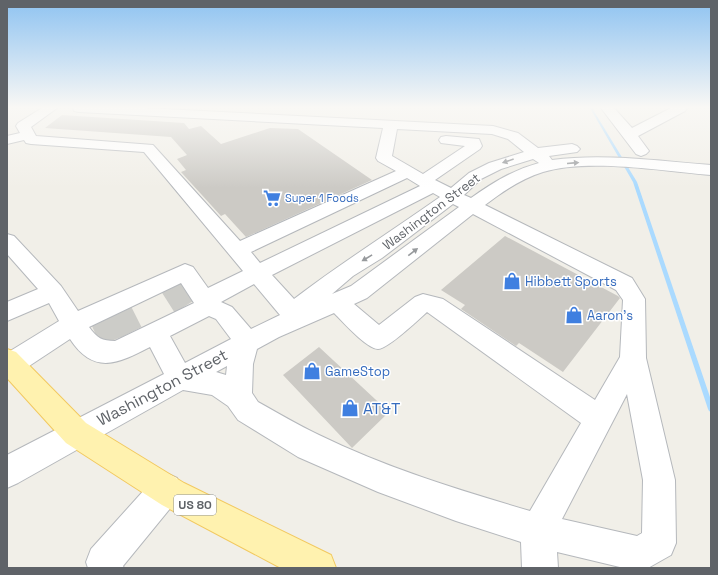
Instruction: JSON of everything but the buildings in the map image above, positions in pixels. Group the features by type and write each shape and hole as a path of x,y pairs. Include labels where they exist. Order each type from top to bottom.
{"main road":[{"name":"US 80","path":"9,362 76,433 166,490 318,568"}],"street":[{"path":"7,140 28,135 31,140 148,148 292,313"},
{"path":"9,362 74,324 109,312 163,286 185,272 163,324 180,378 217,384 238,397 248,411 309,446 378,476 456,505 538,530 639,554 659,543 660,480 633,358 634,299 624,284 421,180 384,158 389,135"},
{"path":"7,241 53,292 86,340 100,352 163,324 257,273 421,180 475,146 474,142 424,135"},
{"path":"509,135 513,136 552,165"},
{"path":"630,135 638,156"},
{"name":"Washington Street","path":"7,472 76,433 270,330 359,292 462,201 475,176 488,169 535,153 565,149 604,156 638,156 675,153 711,156"},
{"path":"675,153 687,168"},
{"name":"Washington Street","path":"270,330 346,271 462,201 497,187 514,177 552,165 591,162 604,156"},
{"name":"Washington Street","path":"638,156 687,168 711,170"},
{"path":"237,250 421,180"},
{"path":"7,312 53,292"},
{"path":"337,302 378,339 423,303 435,305 598,418"},
{"path":"163,324 224,312 247,342 240,364 238,397"},
{"path":"540,568 538,530 598,418 633,358"},
{"path":"102,566 166,490"}],"waterway":[{"path":"607,135 635,182 711,409"}],"tunnel":[{"path":"172,286 186,308"},
{"path":"120,311 132,335"},
{"path":"102,319 113,344"}],"place":[{"name":"Super 1 Foods","path":"272,198"},
{"name":"Hibbett Sports","path":"512,281"},
{"name":"Aaron's","path":"574,315"},
{"name":"GameStop","path":"312,371"},
{"name":"AT&T","path":"350,408"}]}
